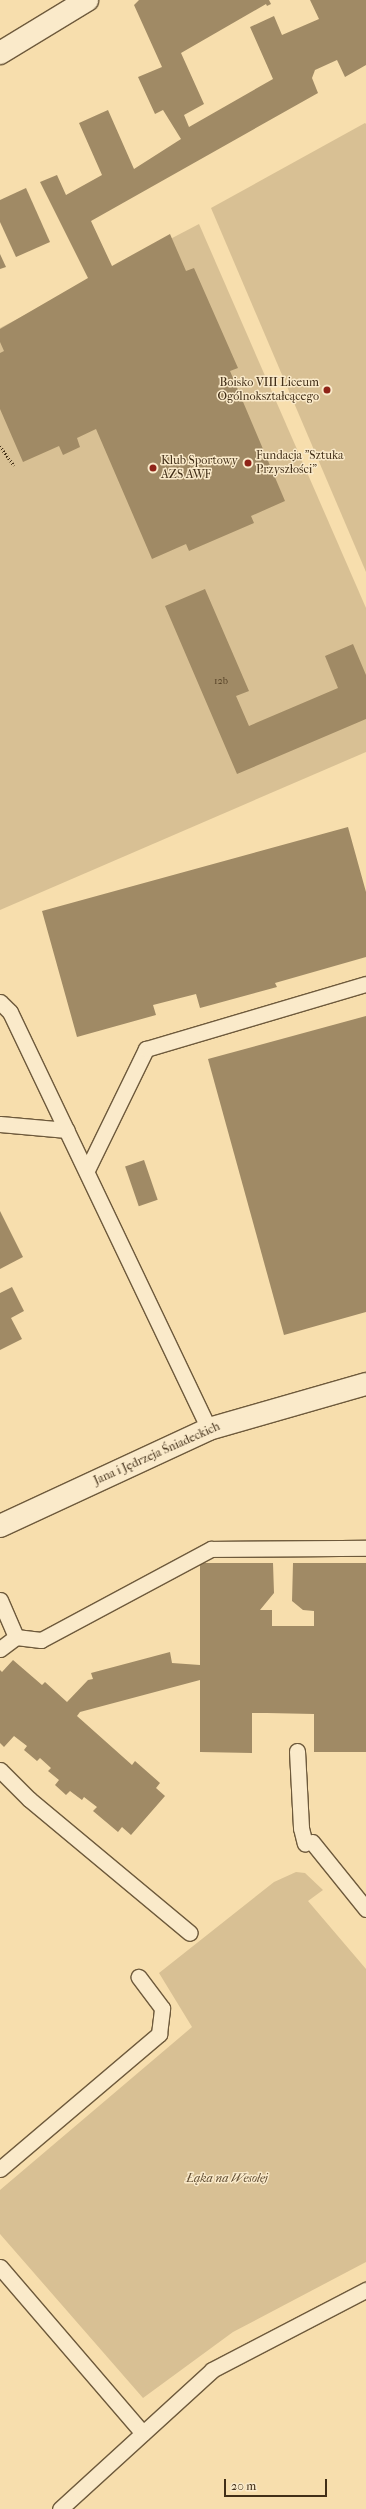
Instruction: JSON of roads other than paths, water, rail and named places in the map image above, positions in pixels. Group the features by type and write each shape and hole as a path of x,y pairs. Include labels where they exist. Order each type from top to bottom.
{"street":[{"path":"0,53 87,0"},
{"name":"Jana i Jędrzeja Śniadeckich","path":"0,1526 209,1429 366,1384"}],"lane":[{"path":"87,1170 146,1049 366,984"},
{"path":"0,1002 10,1012 87,1170 209,1429"},
{"path":"0,1124 67,1130"},
{"path":"0,1649 16,1637 41,1640 211,1549 366,1548"},
{"path":"0,1600 16,1637"},
{"path":"297,1751 301,1828 309,1843 366,1910"},
{"path":"0,1770 28,1799 190,1933"},
{"path":"0,2168 159,2034 162,2008 139,1978"},
{"path":"0,2267 143,2433"},
{"path":"60,2509 212,2370 366,2290"}],"place":[{"name":"Boisko VIII Liceum Ogólnokształcącego","path":"327,390"},
{"name":"Fundacja \"Sztuka Przyszłości\"","path":"248,463"},
{"name":"Klub Sportowy AZS AWF","path":"153,468"}],"park label":[{"name":"Łąka na Wesołej","path":"227,2179"}]}
